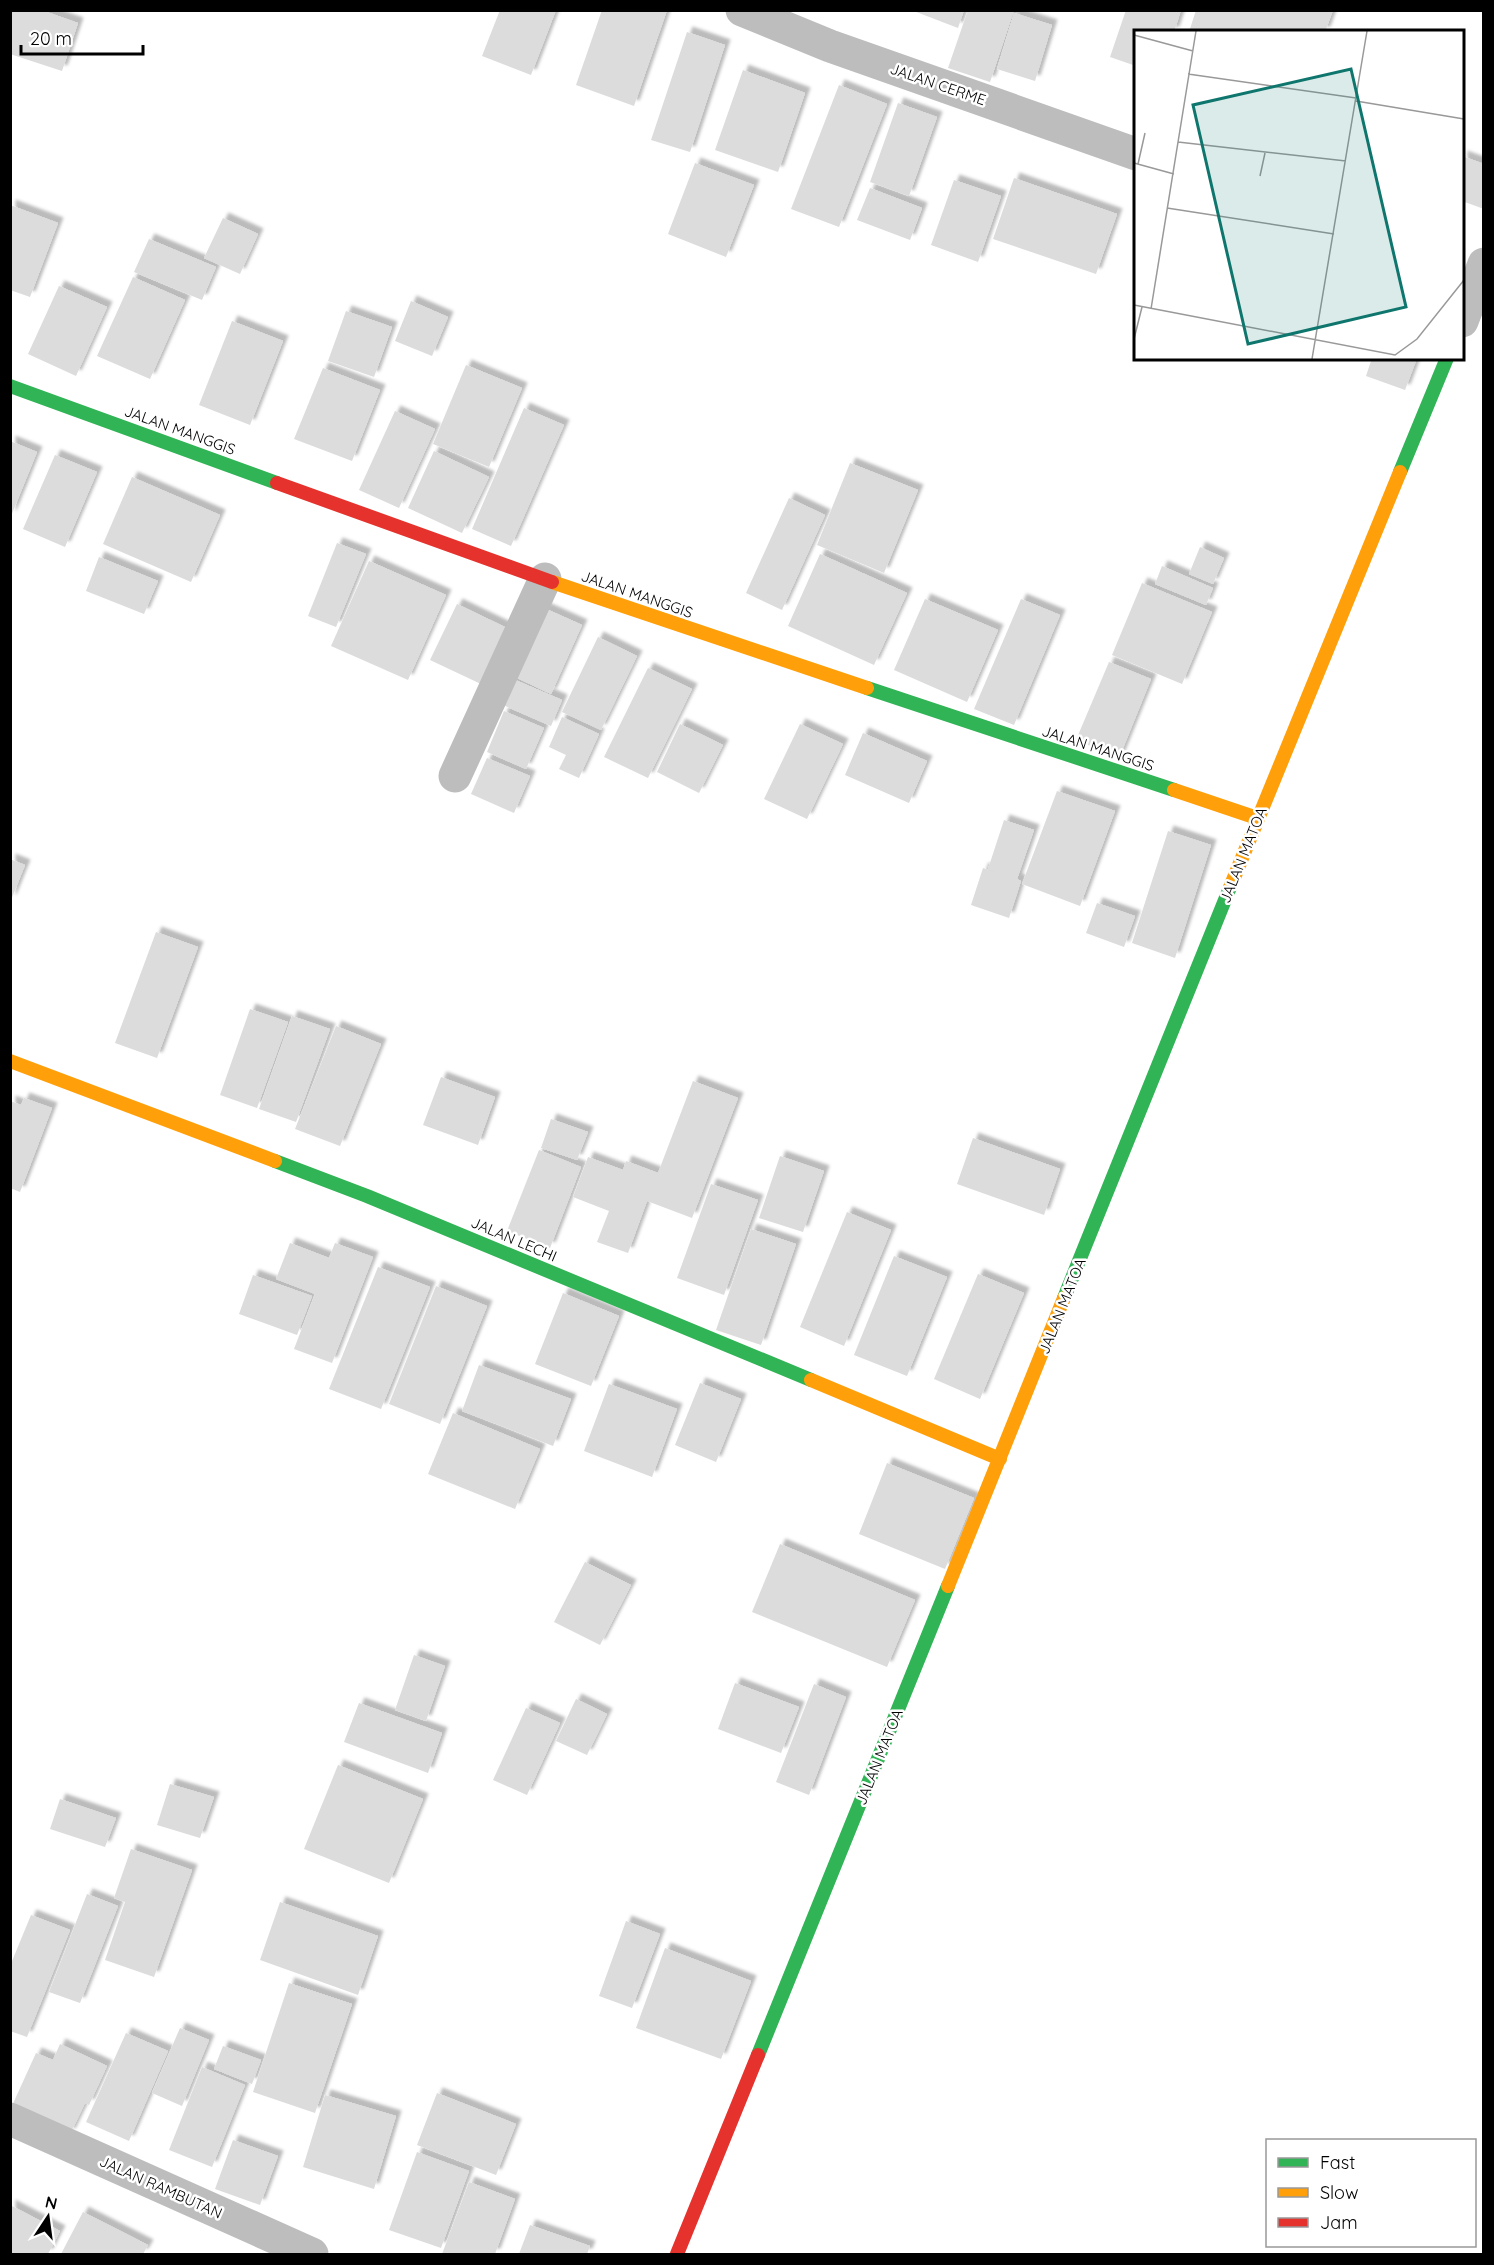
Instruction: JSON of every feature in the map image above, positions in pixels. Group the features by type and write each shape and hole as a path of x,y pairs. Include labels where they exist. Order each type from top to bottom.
{"street":[{"name":"JALAN CERME","path":"742,10 830,46 1134,153"},
{"name":"JALAN MATOA","path":"677,2254 1000,1460 1257,818 1446,360"},
{"name":"JALAN MANGGIS","path":"10,386 545,579 730,643 1257,818"},
{"path":"456,776 545,579"},
{"name":"JALAN LECHI","path":"10,1061 368,1196 1000,1460"},
{"name":"JALAN RAMBUTAN","path":"10,2119 312,2254"}],"building":[{"path":"10,10 41,10 78,23 62,71 10,54"},
{"path":"500,10 556,10 531,75 482,56"},
{"path":"602,10 667,10 634,106 576,85"},
{"path":"911,10 964,10 958,28"},
{"path":"968,10 1014,10 990,82 948,68"},
{"path":"1126,10 1181,10 1175,30 1134,30 1134,65 1110,57"},
{"path":"1196,10 1333,10 1326,30 1190,30"},
{"path":"1014,13 1052,25 1035,81 997,69"},
{"path":"687,32 725,45 690,152 651,140"},
{"path":"743,70 805,93 778,172 715,150"},
{"path":"839,85 887,104 839,227 791,209"},
{"path":"898,103 937,117 909,196 870,182"},
{"path":"1464,157 1484,164 1484,209 1464,202"},
{"path":"695,163 754,185 726,257 668,234"},
{"path":"1014,178 1117,214 1096,274 993,239"},
{"path":"954,180 1001,196 978,262 931,245"},
{"path":"870,188 922,208 910,240 857,220"},
{"path":"10,205 58,223 30,297 10,290"},
{"path":"223,218 258,234 240,274 204,258"},
{"path":"149,239 216,267 202,300 134,272"},
{"path":"133,277 185,300 150,379 97,356"},
{"path":"59,286 107,307 76,376 28,354"},
{"path":"411,301 448,317 432,356 395,341"},
{"path":"346,311 392,327 374,377 328,361"},
{"path":"232,321 283,341 250,425 199,405"},
{"path":"1371,360 1416,360 1405,390 1366,376"},
{"path":"466,365 522,388 489,467 433,444"},
{"path":"323,368 380,390 352,461 294,439"},
{"path":"524,408 564,425 511,546 472,529"},
{"path":"395,411 435,429 399,508 359,490"},
{"path":"10,441 37,452 11,516 10,516"},
{"path":"434,451 489,477 462,533 408,508"},
{"path":"55,455 97,472 65,547 23,529"},
{"path":"850,463 918,490 884,573 817,545"},
{"path":"132,477 220,515 191,582 103,544"},
{"path":"789,498 825,515 782,610 746,593"},
{"path":"337,543 366,554 336,627 308,616"},
{"path":"1200,547 1224,558 1213,584 1189,574"},
{"path":"820,554 907,593 874,665 788,626"},
{"path":"99,557 158,581 144,614 86,591"},
{"path":"369,561 446,595 408,680 331,646"},
{"path":"1162,566 1213,588 1206,605 1155,584"},
{"path":"1142,583 1212,612 1182,684 1112,655"},
{"path":"925,599 998,630 967,702 894,670"},
{"path":"1021,599 1060,615 1014,725 974,709"},
{"path":"457,604 511,630 483,685 430,660"},
{"path":"544,608 582,625 551,694 513,676"},
{"path":"598,637 637,656 601,730 562,712"},
{"path":"1109,662 1151,679 1119,758 1076,740"},
{"path":"648,668 692,689 648,778 604,757"},
{"path":"506,676 562,700 551,726 494,701"},
{"path":"504,711 544,728 526,769 487,752"},
{"path":"562,717 599,734 579,778 559,769 566,755 549,747"},
{"path":"680,724 723,745 699,793 657,772"},
{"path":"800,724 843,744 807,819 764,799"},
{"path":"863,733 927,761 909,803 845,775"},
{"path":"487,758 530,776 514,813 471,794"},
{"path":"1057,791 1115,811 1080,906 1022,884"},
{"path":"1004,820 1034,830 1017,879 1021,881 1009,918 971,905 983,868 1000,874 988,869"},
{"path":"1168,831 1211,845 1175,958 1132,943"},
{"path":"10,859 25,865 11,900 10,900"},
{"path":"1097,903 1135,916 1124,947 1086,933"},
{"path":"156,932 198,947 157,1058 115,1043"},
{"path":"250,1009 288,1022 257,1108 220,1095"},
{"path":"292,1016 330,1029 296,1122 259,1109"},
{"path":"336,1026 381,1044 340,1146 295,1129"},
{"path":"441,1077 495,1097 478,1145 423,1125"},
{"path":"693,1081 738,1098 692,1218 647,1201 628,1253 597,1242 609,1211 573,1197 588,1157 623,1170 626,1161 658,1173"},
{"path":"24,1098 52,1108 20,1192 10,1188 10,1101 21,1105"},
{"path":"551,1119 588,1132 577,1160 541,1148"},
{"path":"973,1138 1060,1169 1044,1215 957,1184"},
{"path":"539,1150 581,1167 550,1248 507,1231"},
{"path":"780,1156 824,1171 803,1232 759,1218"},
{"path":"711,1184 758,1200 724,1295 677,1278"},
{"path":"847,1212 891,1230 844,1346 800,1327"},
{"path":"751,1229 796,1244 761,1345 716,1330"},
{"path":"290,1243 329,1258 335,1243 373,1257 332,1363 294,1349 315,1294 276,1279"},
{"path":"894,1256 947,1277 907,1376 854,1355"},
{"path":"378,1267 430,1287 381,1409 329,1389"},
{"path":"978,1274 1024,1293 980,1399 934,1379"},
{"path":"253,1275 312,1296 297,1335 239,1314"},
{"path":"436,1286 487,1306 440,1424 389,1404"},
{"path":"563,1293 619,1316 591,1386 535,1364"},
{"path":"479,1365 571,1399 553,1446 462,1411"},
{"path":"700,1383 741,1399 716,1462 675,1445"},
{"path":"609,1384 677,1409 652,1477 584,1451"},
{"path":"453,1413 540,1449 515,1509 428,1474"},
{"path":"887,1463 974,1498 945,1569 859,1534"},
{"path":"780,1544 915,1600 887,1667 752,1612"},
{"path":"585,1562 631,1585 600,1645 554,1622"},
{"path":"414,1655 445,1666 426,1721 395,1710"},
{"path":"735,1683 799,1707 781,1753 718,1729"},
{"path":"814,1684 846,1697 809,1795 776,1782"},
{"path":"576,1699 607,1714 587,1755 556,1741"},
{"path":"359,1703 442,1733 428,1773 344,1742"},
{"path":"526,1708 560,1723 527,1795 493,1780"},
{"path":"338,1765 423,1799 389,1883 304,1849"},
{"path":"170,1784 214,1797 200,1838 157,1825"},
{"path":"60,1799 116,1818 105,1847 50,1829"},
{"path":"131,1849 192,1870 154,1977 105,1960 125,1902 114,1898"},
{"path":"87,1894 118,1906 80,2003 49,1992"},
{"path":"280,1902 378,1936 358,1995 260,1960"},
{"path":"31,1915 70,1930 27,2037 10,2031 10,1966"},
{"path":"626,1921 660,1934 632,2008 599,1996"},
{"path":"665,1948 751,1981 721,2059 636,2028"},
{"path":"289,1983 352,2004 315,2113 253,2092"},
{"path":"180,2028 209,2040 182,2106 152,2093"},
{"path":"126,2033 168,2051 129,2141 86,2122"},
{"path":"60,2044 107,2066 89,2105 85,2103 70,2134 11,2108 36,2053 53,2060"},
{"path":"223,2046 261,2060 252,2084 214,2069"},
{"path":"202,2067 245,2085 212,2167 169,2150"},
{"path":"437,2093 516,2124 496,2175 417,2145"},
{"path":"325,2095 396,2116 374,2189 303,2167"},
{"path":"233,2140 278,2156 260,2205 215,2189"},
{"path":"417,2152 469,2171 441,2248 389,2230"},
{"path":"469,2182 515,2199 495,2254 442,2254"},
{"path":"10,2205 60,2231 48,2254 10,2254"},
{"path":"83,2212 148,2245 143,2254 61,2254"},
{"path":"530,2225 590,2246 587,2254 519,2254"}],"traffic: fast":[{"path":"1400,472 1446,360"},
{"path":"10,386 277,483"},
{"path":"867,688 1174,790"},
{"path":"1064,1298 1231,885"},
{"path":"275,1161 367,1196 811,1380"},
{"path":"758,2055 948,1586"}],"traffic: slow":[{"path":"1231,885 1400,472"},
{"path":"552,582 867,688"},
{"path":"1174,790 1257,818"},
{"path":"10,1061 275,1161"},
{"path":"948,1586 1064,1298"},
{"path":"811,1380 1000,1459"}],"traffic: jam":[{"path":"277,483 552,582"},
{"path":"677,2254 758,2055"}]}
